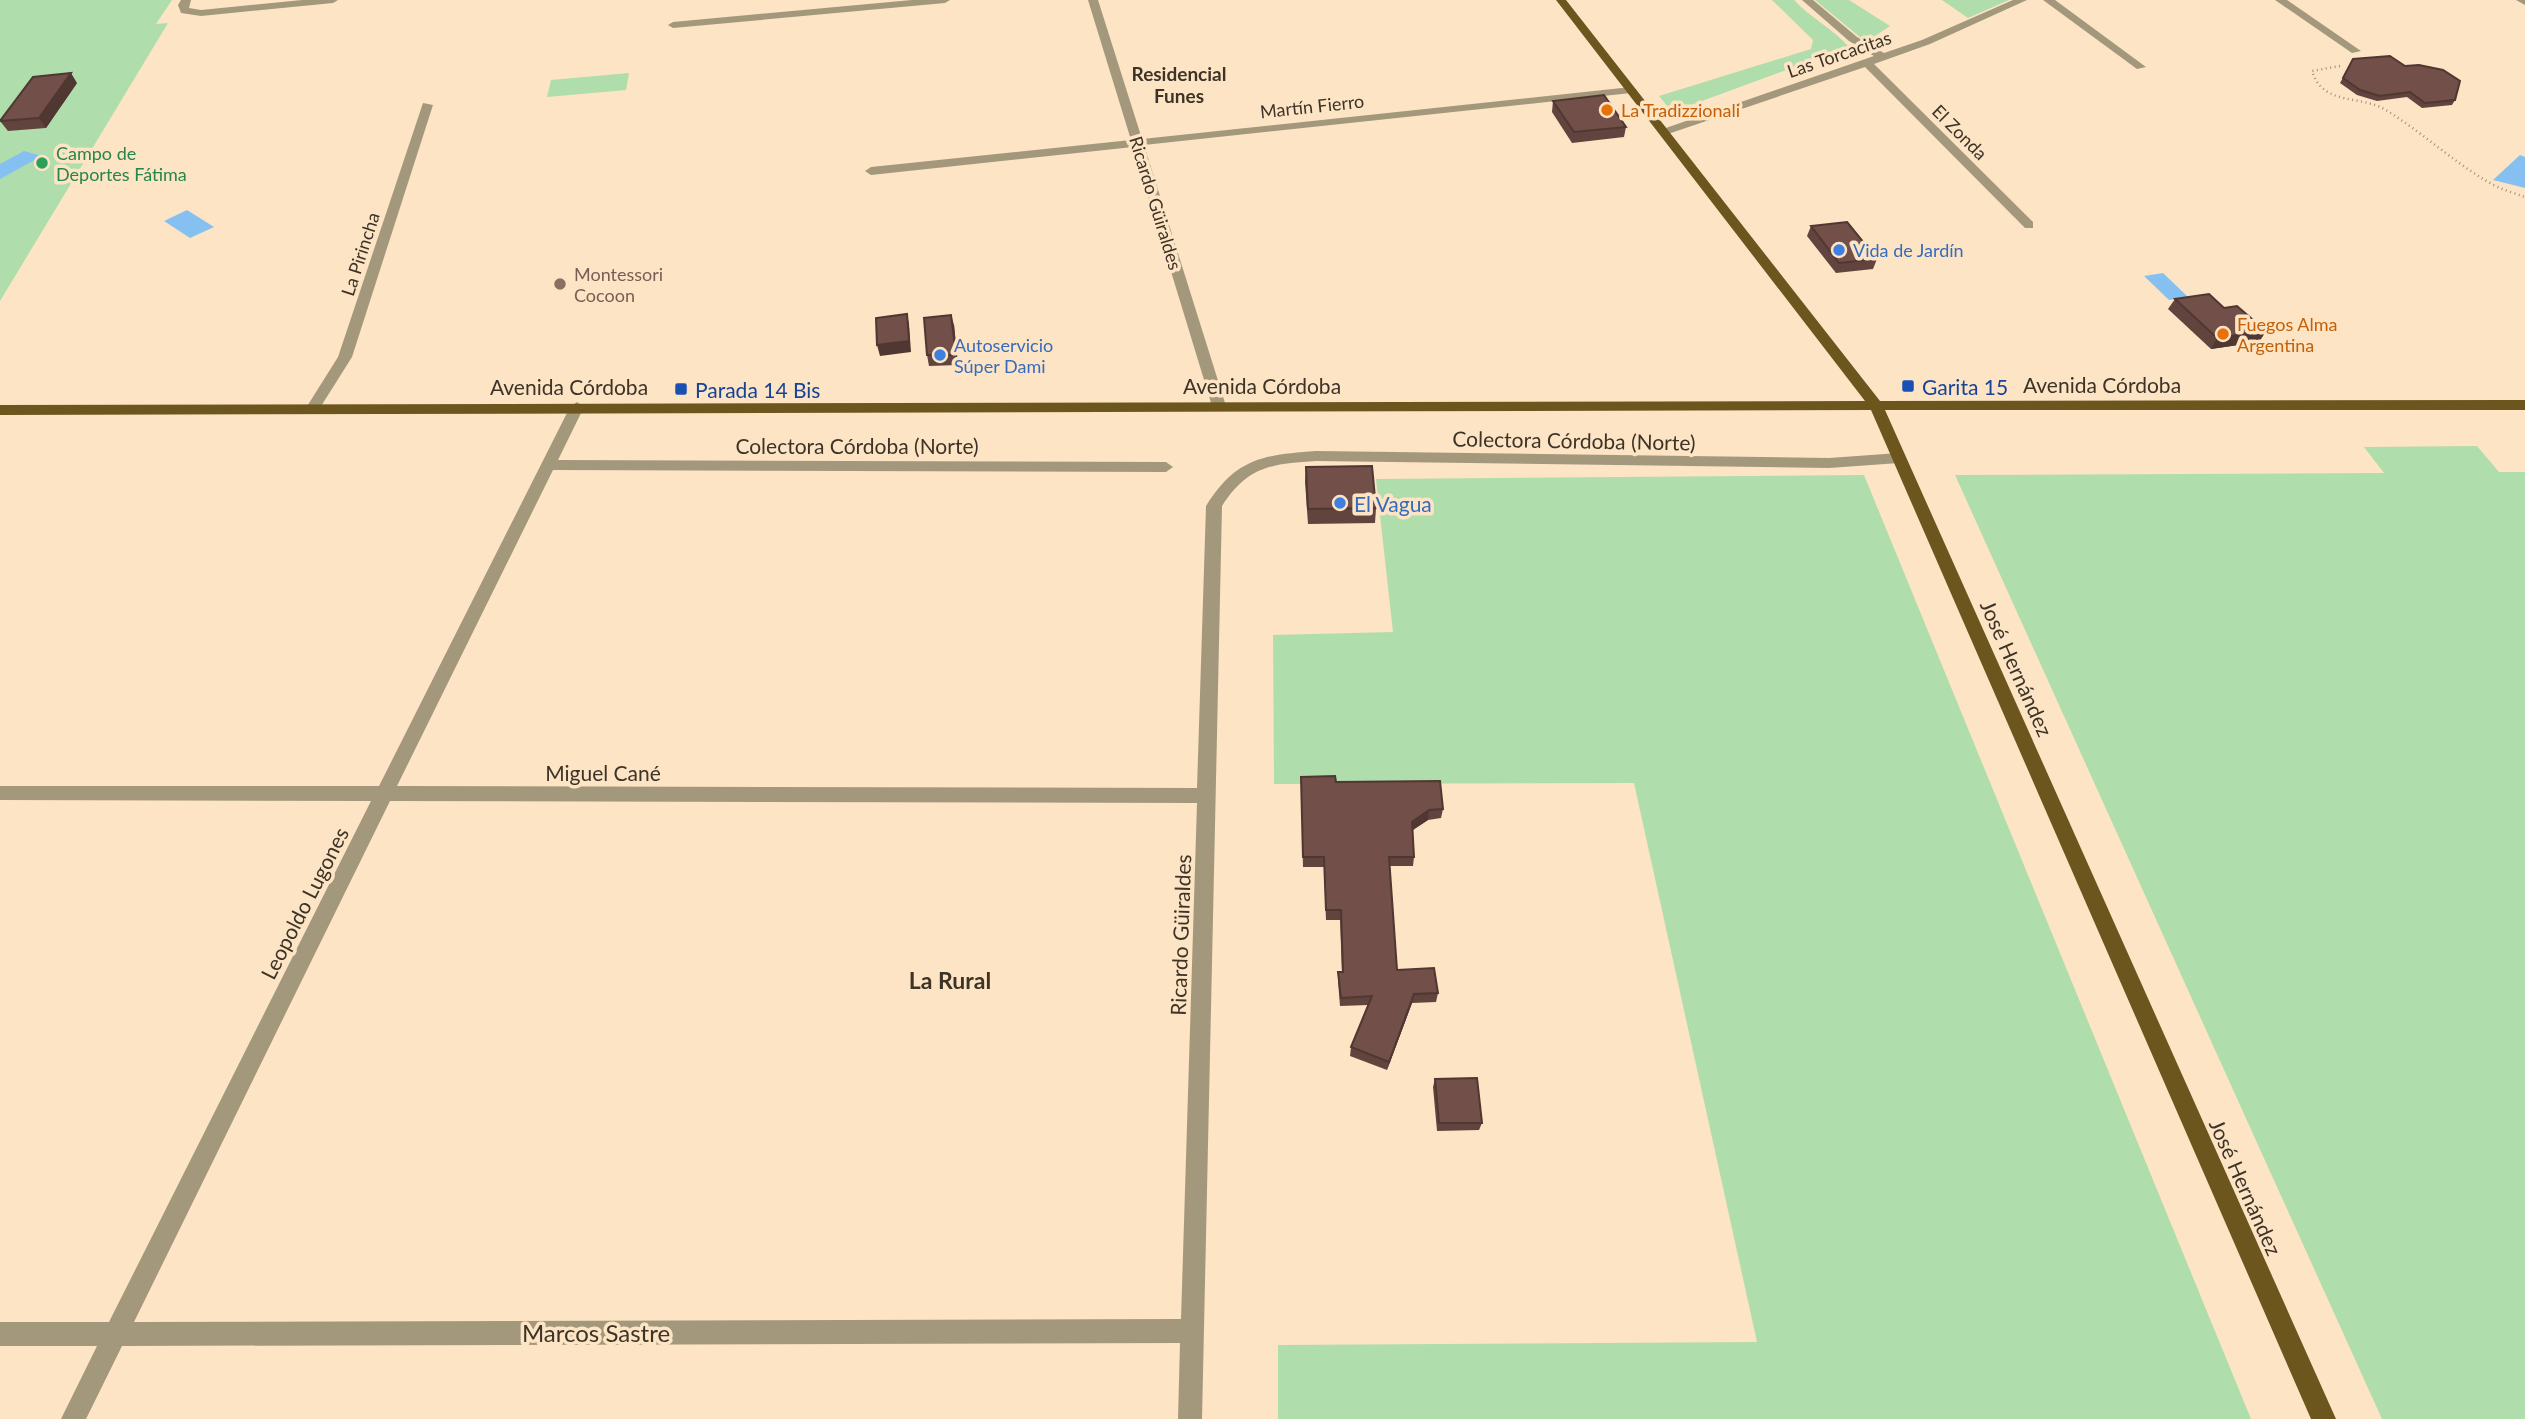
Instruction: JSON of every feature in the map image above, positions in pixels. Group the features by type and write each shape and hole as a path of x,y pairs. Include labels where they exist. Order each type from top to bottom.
{"main road":[{"name":"José Hernández","path":"1561,0 1876,405 2324,1419"},
{"name":"Avenida Córdoba","path":"0,410 2525,405"}],"street":[{"path":"186,6 201,13 333,0"},
{"path":"673,25 945,0"},
{"name":"Ricardo Güiraldes","path":"1093,0 1219,406"},
{"path":"1807,0 1853,39 1883,57"},
{"name":"Las Torcacitas","path":"1664,132 1926,42 2022,0"},
{"path":"2048,0 2141,67"},
{"path":"2280,0 2357,51"},
{"name":"El Zonda","path":"1867,63 2029,225"},
{"name":"Martín Fierro","path":"871,171 1631,89"},
{"name":"La Pirincha","path":"313,408 345,357 427,105"},
{"name":"Leopoldo Lugones","path":"73,1419 577,407"},
{"name":"Colectora Córdoba (Norte)","path":"1250,466 1273,460 1316,456 1829,463 1899,458"},
{"name":"Colectora Córdoba (Norte)","path":"548,465 1166,467"},
{"name":"Ricardo Güiraldes","path":"1190,1419 1214,506 1228,483 1250,466"},
{"name":"Miguel Cané","path":"0,793 1207,796"},
{"name":"Marcos Sastre","path":"0,1334 1192,1331"}],"path":[{"path":"2346,67 2324,66 2312,71 2315,81 2328,92 2349,101 2381,107 2491,184 2525,197"}],"green space":[{"name":"Campo de Deportes Fátima","path":"0,0 172,0 156,24 168,23 0,301"},
{"path":"1772,0 1794,0 1849,47 1672,112 1659,96 1811,49 1813,40"},
{"path":"1815,0 1849,0 1890,26 1866,42"},
{"path":"1942,0 2009,0 1968,18"},
{"path":"629,73 626,90 547,97 551,80"},
{"path":"2477,446 2499,472 2525,472 2525,1419 2382,1419 1955,475 2384,473 2364,447"},
{"path":"1864,475 2251,1419 1278,1419 1278,1345 1757,1342 1634,783 1274,784 1273,635 1393,632 1376,479"}],"water":[{"path":"24,151 42,156 0,179 0,164"},
{"path":"2520,155 2525,157 2525,188 2493,180"},
{"path":"187,210 214,227 190,238 164,221"},
{"path":"2163,273 2188,297 2169,300 2144,276"}],"building":[{"path":"2390,56 2405,66 2419,65 2443,70 2460,81 2455,100 2425,103 2410,92 2380,96 2360,90 2343,78 2353,59"},
{"path":"71,73 39,118 0,121 33,77"},
{"path":"1604,95 1626,127 1574,132 1553,101"},
{"path":"1847,222 1877,259 1839,263 1811,226"},
{"path":"2209,294 2224,308 2237,306 2266,331 2217,338 2175,299"},
{"path":"907,314 909,341 877,345 876,318"},
{"path":"951,315 956,355 927,355 924,318"},
{"name":"El Vagua","path":"1372,466 1376,508 1308,509 1306,467"},
{"path":"1335,776 1336,782 1440,781 1443,809 1429,810 1412,822 1414,857 1389,857 1397,970 1434,968 1438,993 1414,994 1389,1062 1351,1047 1372,996 1341,998 1338,972 1343,972 1341,910 1326,910 1324,857 1303,857 1301,777"},
{"path":"1477,1078 1482,1123 1439,1123 1435,1079"}],"place":[{"name":"La Tradizzionali","path":"1607,110"},
{"name":"Campo de Deportes Fátima","path":"42,163"},
{"name":"Vida de Jardín","path":"1839,250"},
{"name":"Montessori Cocoon","path":"560,284"},
{"name":"Fuegos Alma Argentina","path":"2223,334"},
{"name":"Autoservicio Súper Dami","path":"940,355"},
{"name":"Garita 15","path":"1908,386"},
{"name":"Parada 14 Bis","path":"681,389"},
{"name":"El Vagua","path":"1340,503"}],"district":[{"name":"Residencial Funes","path":"1179,84"},
{"name":"La Rural","path":"950,980"}]}
